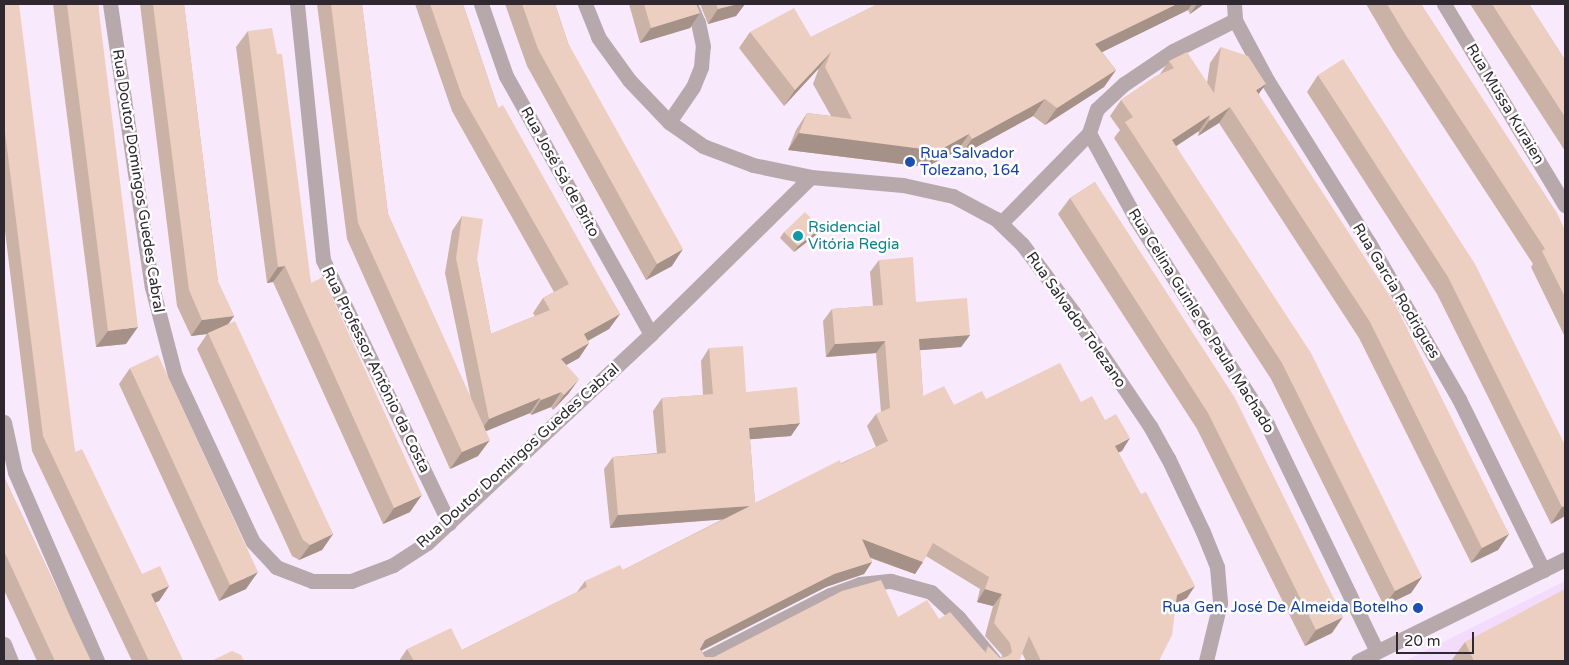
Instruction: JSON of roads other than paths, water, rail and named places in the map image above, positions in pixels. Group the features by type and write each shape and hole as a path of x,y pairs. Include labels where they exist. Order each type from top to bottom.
{"street":[{"name":"Rua Doutor Domingos Guedes Cabral","path":"110,4 152,287 175,375 252,542 276,567 312,581 351,581 393,565 427,543 651,334 810,177"},
{"name":"Rua Professor Antônio da Costa","path":"296,4 323,260 449,523"},
{"name":"Rua José Sá de Brito","path":"480,4 506,76 651,334"},
{"name":"Rua Salvador Tolezano","path":"585,4 598,37 629,80 669,122 712,149 753,165 810,177 903,185 953,196 1001,223 1022,244 1073,312 1168,458 1217,567 1220,603 1206,661"},
{"path":"669,122 693,87 701,67 703,46 698,22 690,4"},
{"path":"1001,223 1089,133 1097,109 1124,84 1173,51 1235,20 1234,4"},
{"name":"Rua Mussa Kuraien","path":"1444,4 1565,205"},
{"name":"Rua Garcia Rodrigues","path":"1235,20 1267,80 1416,322 1459,399 1543,570"},
{"name":"Rua Celina Guinle de Paula Machado","path":"1089,133 1136,220 1267,424 1377,652"},
{"path":"4,422 15,472 97,661"},
{"path":"1358,661 1565,558"},
{"path":"701,661 830,595 874,581 890,581 931,592 958,617 994,661"},
{"path":"4,644 12,661"}],"place":[{"name":"Rua Salvador Tolezano, 164","path":"910,162"},
{"name":"Rsidencial Vitória Regia","path":"798,236"},
{"name":"Rua Gen. José De Almeida Botelho","path":"1418,608"}]}
